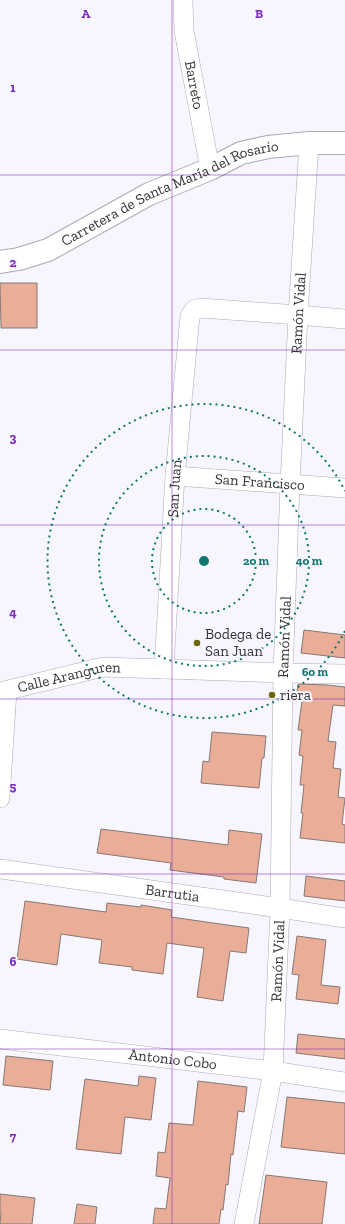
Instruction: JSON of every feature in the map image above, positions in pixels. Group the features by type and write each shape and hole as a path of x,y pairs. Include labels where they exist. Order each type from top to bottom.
{"main road":[{"name":"Carretera de Santa María del Rosario","path":"0,262 19,259 48,250 149,194 210,169 242,153 268,147 309,143 345,143"}],"street":[{"name":"Barreto","path":"183,0 184,32 210,169"},
{"name":"Ramón Vidal","path":"244,1224 273,1071 280,908 283,673 290,484 298,315 309,143"},
{"name":"San Juan","path":"164,669 174,476 190,316 194,310 201,308 298,315"},
{"path":"298,315 345,319"},
{"name":"San Francisco","path":"174,476 345,488"},
{"name":"Calle Aranguren","path":"3,692 103,667 345,674"},
{"path":"0,798 3,692"},
{"name":"Barrutia","path":"0,869 345,918"},
{"name":"Antonio Cobo","path":"0,1039 273,1071 345,1082"}],"building":[{"path":"0,283 37,283 37,328 1,328"},
{"path":"304,630 345,635 345,658 301,653"},
{"path":"298,684 345,687 345,706 333,705 328,741 336,742 333,768 341,769 338,797 345,798 342,824 345,825 345,843 300,838 304,785 300,785 303,756 299,755 302,730 298,730 302,701 296,701"},
{"path":"212,732 266,736 259,788 201,783 203,761 209,762"},
{"path":"101,829 228,845 229,830 262,834 256,883 170,870 171,863 97,853"},
{"path":"306,876 345,881 345,901 304,896"},
{"path":"25,901 106,912 107,903 141,907 141,905 172,910 171,917 249,928 246,953 230,951 223,1001 197,997 204,948 167,943 163,974 132,970 132,967 99,963 102,940 61,934 57,965 17,959"},
{"path":"297,936 326,940 321,985 340,987 338,1004 296,999 299,975 292,974"},
{"path":"298,1034 345,1039 345,1059 296,1053"},
{"path":"6,1056 53,1061 50,1090 3,1085"},
{"path":"139,1076 156,1078 151,1120 125,1117 121,1154 76,1149 85,1079 138,1086"},
{"path":"198,1081 247,1087 244,1112 238,1111 228,1185 226,1184 223,1210 221,1209 219,1224 153,1224 155,1208 166,1209 170,1178 156,1176 158,1152 165,1153 169,1123 193,1125"},
{"path":"287,1097 345,1103 345,1154 281,1147"},
{"path":"266,1175 327,1182 322,1224 259,1224"},
{"path":"0,1194 35,1198 32,1224 0,1224"},
{"path":"77,1204 97,1207 95,1224 74,1224"}],"place":[{"name":"Bodega de San Juan","path":"197,643"},
{"name":"riera","path":"272,695"}]}
